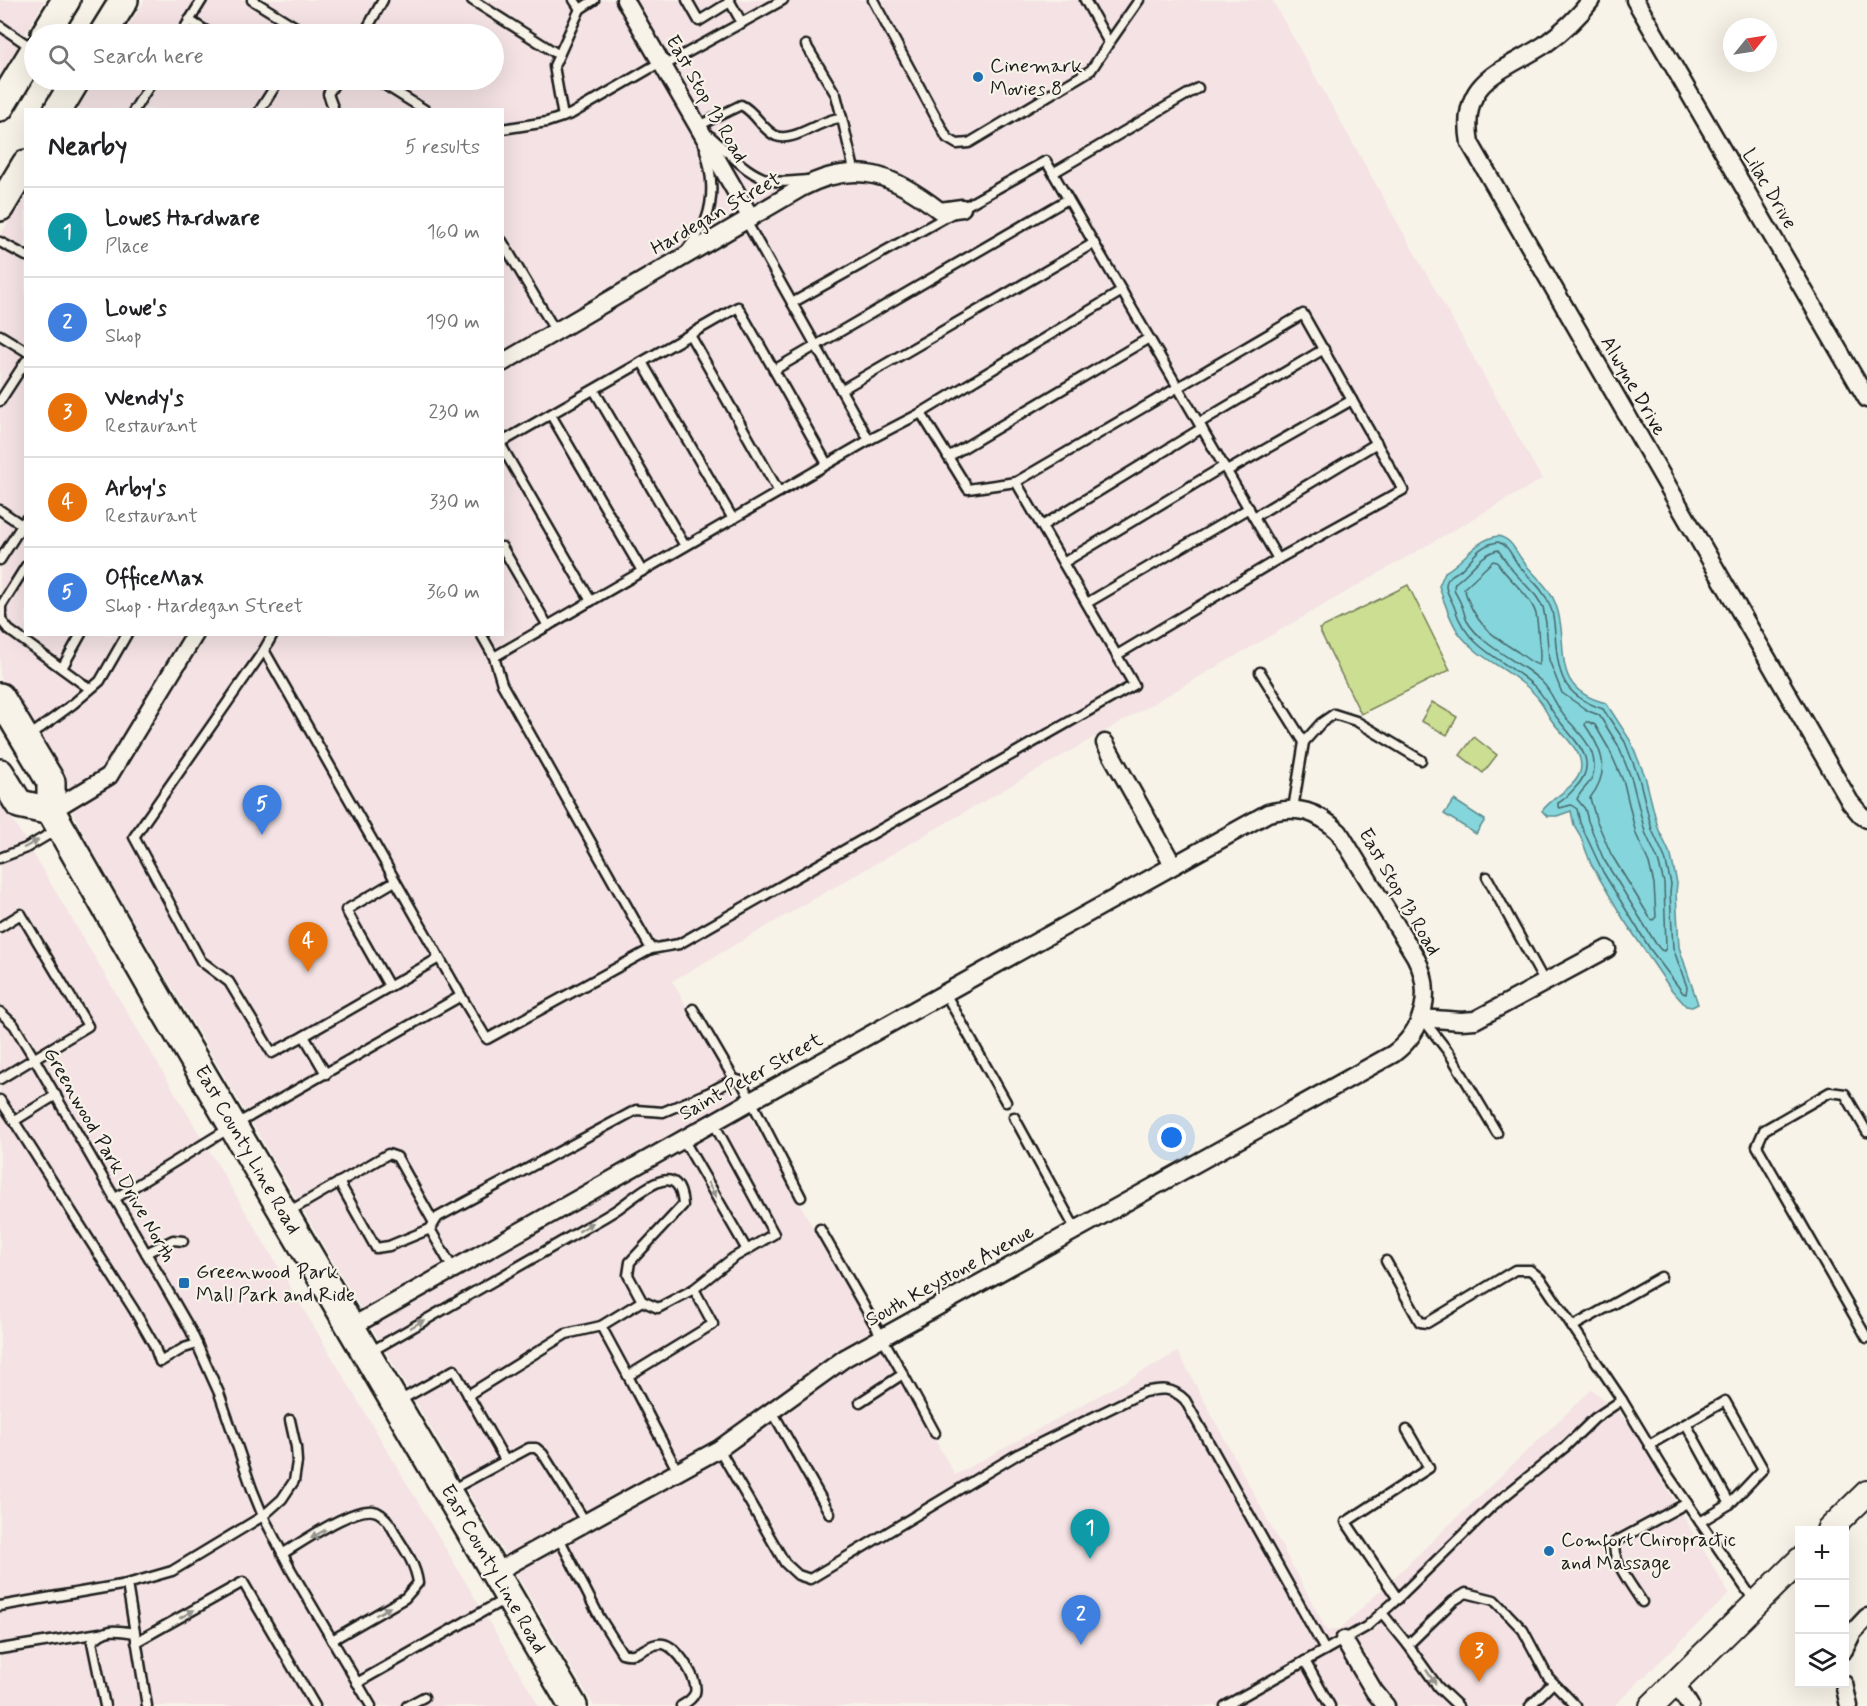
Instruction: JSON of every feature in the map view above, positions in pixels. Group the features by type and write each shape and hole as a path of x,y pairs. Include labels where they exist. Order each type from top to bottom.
{"main road":[{"path":"51,24 66,0"},
{"path":"109,24 124,0"},
{"path":"0,107 24,67"},
{"path":"59,108 70,90"},
{"path":"0,207 24,167"},
{"name":"East County Line Road","path":"0,697 51,782 56,819 573,1706"},
{"path":"0,773 19,804 56,819"},
{"path":"1833,1526 1867,1493"},
{"path":"1652,1706 1795,1565"}],"street":[{"name":"East Stop 13 Road","path":"625,0 698,126 748,220"},
{"name":"Alwyne Drive","path":"1591,0 1576,19 1556,36 1491,76 1479,88 1472,102 1468,119 1470,143 1850,802 1867,819"},
{"name":"Lilac Drive","path":"1635,0 1867,399"},
{"name":"Hardegan Street","path":"504,362 801,188 821,180 846,174 871,174 892,179 915,192 940,211 962,208"},
{"path":"56,819 109,776 194,636"},
{"path":"1105,743 1173,865"},
{"name":"Saint Peter Street","path":"351,1327 712,1122 1263,815 1278,810 1300,810"},
{"name":"East Stop 13 Road","path":"1300,810 1329,821 1340,832 1415,956 1422,972 1425,989 1422,1015"},
{"path":"1422,1015 1461,1021 1475,1020 1607,949"},
{"name":"South Keystone Avenue","path":"496,1572 719,1449 845,1358 1393,1054 1409,1038 1422,1015"},
{"path":"1849,1641 1853,1632 1867,1617"},
{"path":"1344,1640 1374,1691 1386,1706"},
{"path":"1675,1682 1690,1706"},
{"path":"1845,1688 1849,1706"}],"lane":[{"path":"187,24 202,0"},
{"path":"370,24 383,0"},
{"path":"472,0 560,55"},
{"path":"574,0 580,9"},
{"path":"563,117 554,66 580,9 594,0"},
{"path":"687,0 699,21 729,1 742,22"},
{"path":"504,129 521,127 572,114 783,0"},
{"path":"874,0 947,138 957,144 969,143 1091,70 1139,0"},
{"path":"1085,0 1109,43"},
{"path":"258,2 292,24"},
{"path":"189,20 196,24"},
{"path":"0,27 24,43"},
{"path":"806,45 836,95 855,174"},
{"path":"1053,173 1198,88"},
{"path":"135,108 147,90"},
{"path":"262,108 273,90"},
{"path":"331,90 328,94 333,108"},
{"path":"393,90 422,108"},
{"path":"698,126 741,105 749,109 765,129 778,137 787,137 833,118 842,118"},
{"path":"698,126 747,170 760,177 777,181 821,180"},
{"path":"680,260 706,222 713,183 698,126"},
{"path":"792,303 1046,161 1278,559"},
{"path":"774,370 1068,199"},
{"path":"748,220 869,440"},
{"path":"0,242 24,255"},
{"path":"841,390 1094,243"},
{"path":"504,244 556,332"},
{"path":"494,657 826,464 921,413 1122,291"},
{"path":"504,441 738,307 826,464"},
{"path":"921,413 968,489 1017,482 1304,314 1403,490 1278,559 1117,655"},
{"path":"0,335 24,350"},
{"path":"690,335 779,492"},
{"path":"948,457 1149,338"},
{"path":"1042,526 1324,349"},
{"path":"642,362 733,519"},
{"path":"0,400 24,365"},
{"path":"594,390 685,546"},
{"path":"1063,563 1352,400"},
{"path":"551,415 642,571"},
{"path":"1254,517 1377,443"},
{"path":"504,450 591,601"},
{"path":"264,650 487,1039 651,949 679,944 1134,686 1017,482"},
{"path":"1087,603 1249,508"},
{"path":"0,510 23,522 0,560"},
{"path":"504,550 548,626"},
{"path":"24,569 1,606 1,621 9,630 90,689"},
{"path":"62,668 80,636"},
{"path":"25,740 100,681 126,636"},
{"path":"272,636 134,837 201,961 229,982 272,1053 439,958"},
{"path":"482,636 494,657 502,684 651,949"},
{"path":"1260,672 1304,742 1300,810"},
{"path":"1304,742 1334,714 1356,721 1421,760"},
{"path":"0,858 26,848 56,819"},
{"path":"1487,877 1545,983"},
{"path":"389,986 346,910 395,881"},
{"path":"0,927 21,914 88,1026 0,1078"},
{"path":"945,993 1006,1102"},
{"path":"114,1199 233,1126 461,996"},
{"path":"693,1009 734,1079 741,1081 801,1197"},
{"name":"Greenwood Park Drive North","path":"0,1012 14,1025 56,1095 197,1344 219,1393 263,1516 282,1554 371,1706"},
{"path":"1422,1015 1450,1054 1497,1133"},
{"path":"304,1036 326,1074"},
{"path":"339,1182 376,1248 389,1246 432,1226 438,1217 636,1110 663,1112 734,1079"},
{"path":"1867,1132 1845,1094 1830,1092 1764,1131 1757,1146 1867,1338"},
{"path":"14,1121 56,1095"},
{"path":"0,1100 134,1310 154,1345 160,1362 184,1348 197,1344"},
{"path":"1014,1118 1076,1230"},
{"path":"367,1353 619,1208 655,1182 664,1180 675,1184 682,1192 683,1205 630,1262 628,1275 642,1301 658,1308 694,1289 733,1258 774,1234 712,1122"},
{"path":"683,1139 747,1250"},
{"path":"285,1214 388,1154 397,1157 453,1269"},
{"path":"820,1228 935,1433"},
{"path":"146,1253 173,1240 183,1240"},
{"path":"1386,1261 1420,1322 1427,1323 1515,1270 1530,1270 1540,1278 1623,1400 1687,1503 1756,1603"},
{"path":"1572,1327 1661,1277"},
{"path":"628,1376 713,1324 694,1289"},
{"path":"468,1395 566,1334 601,1326 642,1301"},
{"path":"601,1326 678,1472"},
{"path":"396,1403 454,1370 506,1460"},
{"path":"860,1402 903,1374"},
{"path":"719,1449 785,1563 798,1575 810,1579 1018,1454 1144,1392 1162,1387 1177,1392 1185,1400 1325,1650"},
{"path":"1225,1706 1366,1627 1398,1599 1491,1507 1564,1448 1595,1418 1623,1400"},
{"path":"1649,1445 1725,1401 1763,1468 1730,1504 1700,1522"},
{"path":"772,1411 830,1514"},
{"path":"0,1606 127,1584 172,1571 263,1516 282,1499 294,1481 297,1462 290,1420"},
{"path":"1686,1424 1730,1504"},
{"path":"1398,1599 1346,1522 1429,1468 1407,1430"},
{"path":"448,1492 529,1448 536,1448 543,1454 586,1523"},
{"path":"1642,1602 1616,1560 1612,1550 1615,1542 1687,1503"},
{"path":"282,1554 358,1511 365,1509 377,1512 387,1520 416,1572 417,1583 405,1598 332,1640"},
{"path":"560,1538 600,1618 622,1653 636,1654 662,1644 669,1646 684,1663 693,1677 695,1687 692,1699 681,1706"},
{"path":"0,1649 115,1630 136,1638 243,1582 315,1706"},
{"path":"127,1584 147,1706"},
{"path":"1408,1645 1453,1601 1466,1593 1483,1596 1494,1600 1523,1630 1548,1677 1576,1706"},
{"path":"357,1683 510,1596"},
{"path":"1382,1613 1438,1687 1458,1706"},
{"path":"100,1633 92,1642 105,1706"},
{"path":"1305,1661 1330,1706"},
{"path":"1530,1706 1553,1683"},
{"path":"407,1706 424,1697"}],"shaded area":[{"path":"0,0 45,0 31,24 24,24 24,35 0,75"},
{"path":"145,0 1272,0 1542,479 672,981 955,1475 1178,1352 1327,1631 1341,1628 1592,1389 1628,1422 1729,1594 1614,1706 594,1706 94,854 29,726 0,676 0,236 24,197 24,636 504,636 504,108 79,108 90,90 504,90 504,24 130,24"},
{"path":"0,798 539,1706 0,1706"}],"green space":[{"path":"1408,585 1450,670 1361,714 1319,629"},
{"path":"1432,702 1457,717 1447,735 1421,721"},
{"path":"1474,737 1497,755 1483,773 1460,755"}],"water":[{"path":"1498,536 1510,543 1550,593 1560,620 1564,664 1568,676 1575,687 1588,696 1606,703 1630,740 1645,776 1658,828 1671,856 1677,883 1679,947 1698,1004 1692,1007 1686,1006 1670,988 1624,920 1591,864 1574,825 1571,811 1557,816 1547,816 1542,811 1577,778 1581,764 1576,750 1554,724 1535,694 1468,644 1448,612 1439,586 1445,572 1476,546"},
{"path":"1454,800 1485,820 1476,834 1444,814"}],"place":[{"name":"Cinemark Movies 8","path":"978,77"},
{"name":"OfficeMax","path":"262,835"},
{"name":"Arby's","path":"308,972"},
{"name":"Greenwood Park Mall Park and Ride","path":"184,1283"},
{"name":"Comfort Chiropractic and Massage","path":"1549,1551"},
{"name":"Lowes Hardware","path":"1090,1559"},
{"name":"Lowe's","path":"1081,1645"},
{"name":"Wendy's","path":"1479,1682"}]}
